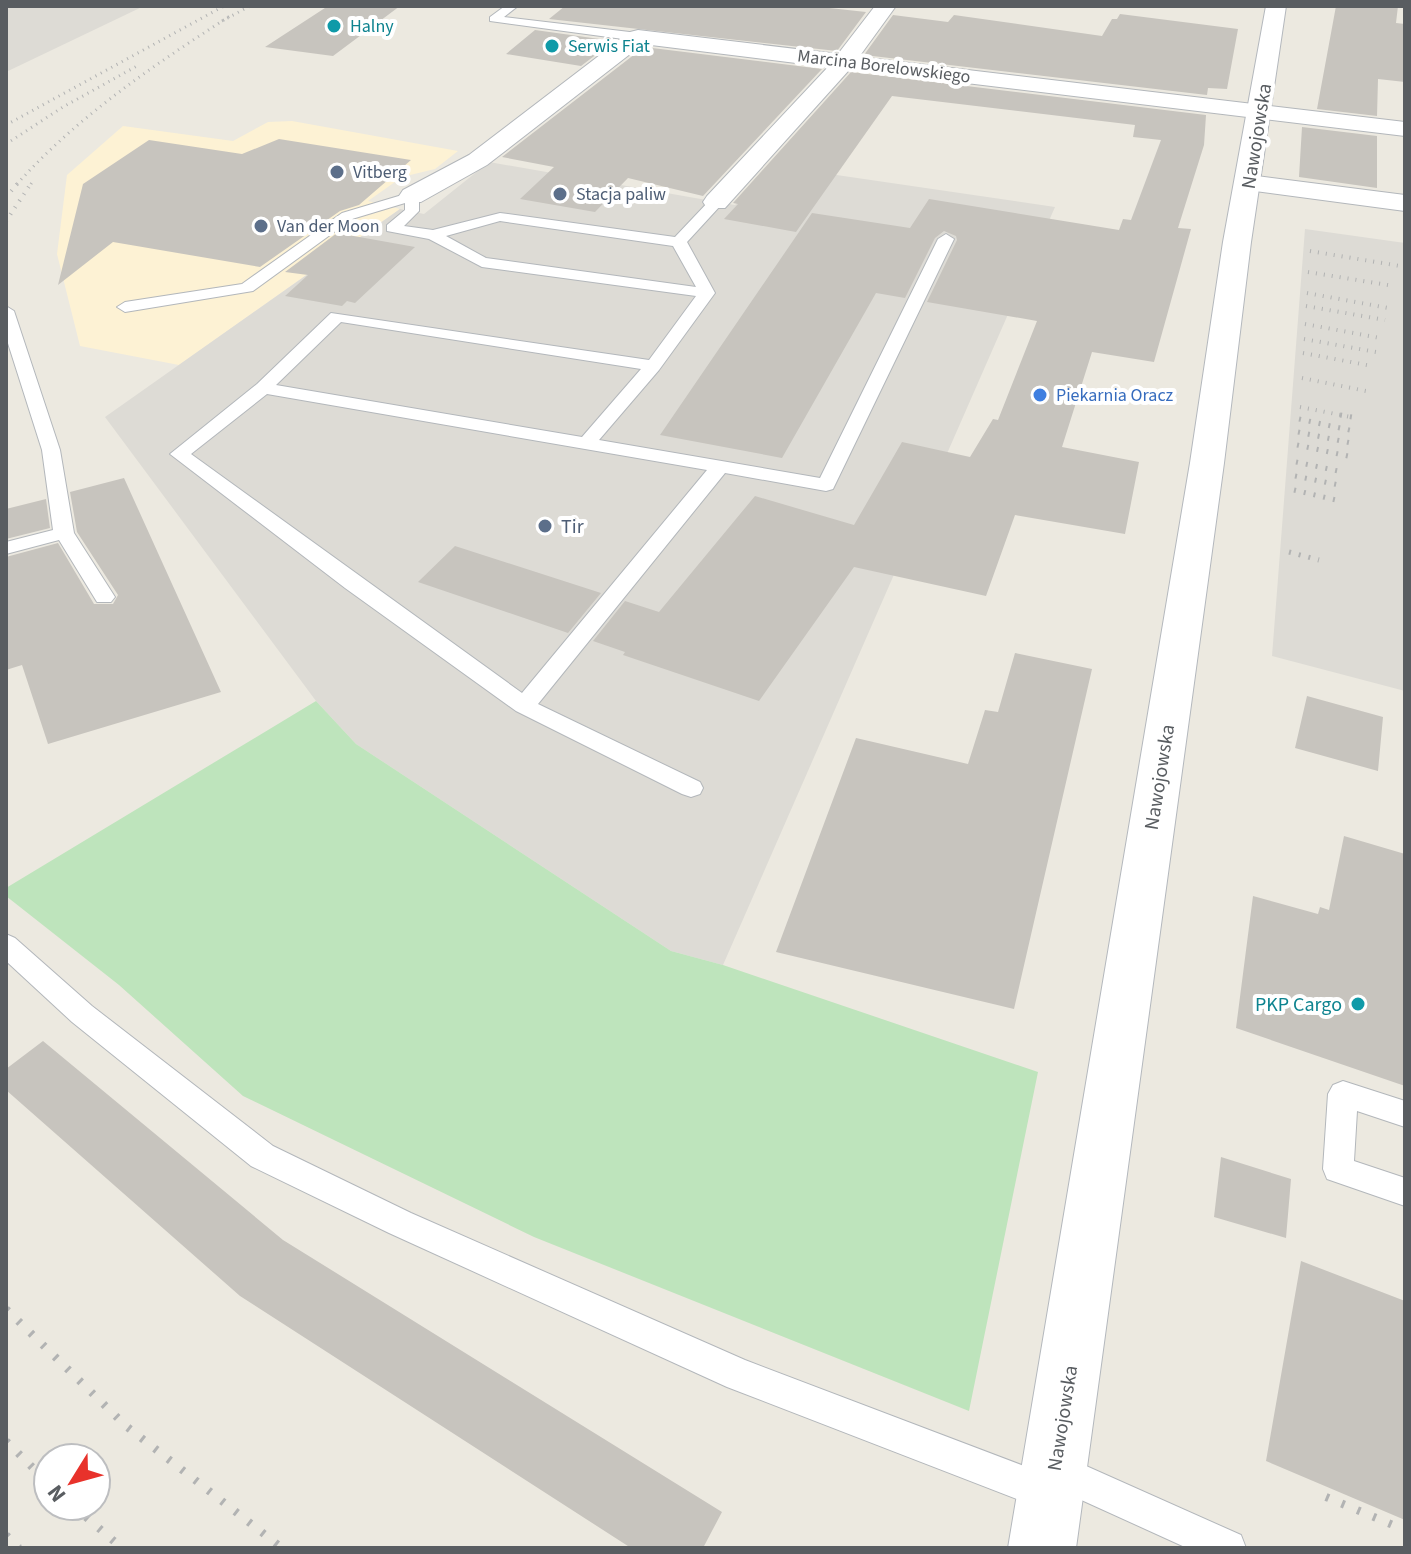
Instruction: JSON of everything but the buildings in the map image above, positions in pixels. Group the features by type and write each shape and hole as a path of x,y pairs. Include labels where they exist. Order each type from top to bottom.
{"street":[{"path":"716,202 845,61 886,6"},
{"name":"Nawojowska","path":"1042,1548 1207,463 1237,242 1276,6"},
{"name":"Marcina Borelowskiego","path":"638,37 1405,129"},
{"path":"412,196 478,160 638,37"},
{"path":"1249,183 1405,203"}],"lane":[{"path":"512,6 494,19 638,37"},
{"path":"125,307 247,288 347,216 412,196 412,211 392,228 433,235 482,262 707,293"},
{"path":"679,242 716,202"},
{"path":"433,235 500,217 679,242"},
{"path":"263,388 826,485 946,239"},
{"path":"679,242 707,293"},
{"path":"585,445 653,366 707,293"},
{"path":"6,311 51,450 64,533 104,597"},
{"path":"653,366 337,316 263,388 179,454 524,706 691,788"},
{"path":"524,706 720,467"},
{"path":"6,548 64,533"},
{"path":"6,945 82,1014 262,1156 400,1223 739,1375 1052,1482 1228,1548"},
{"path":"1405,1114 1343,1094 1338,1169 1405,1192"}],"shaded area":[{"path":"6,6 144,6 6,72"},
{"path":"292,121 458,151 435,169 402,177 368,201 400,209 179,365 80,346 57,254 67,175 123,126 233,141 268,122"},
{"path":"489,162 735,205 775,166 1055,207 723,965 671,951 356,744 316,701 105,417 400,209 424,214"},
{"path":"1305,229 1405,243 1405,691 1272,656"}],"green space":[{"path":"316,701 356,744 671,951 723,965 1038,1072 969,1411 534,1237 243,1096 119,985 6,896 6,888"}],"railway":[{"path":"6,125 224,6"},
{"path":"225,20 250,6"},
{"path":"225,20 230,16"},
{"path":"17,184 91,114 225,20"},
{"path":"6,144 63,107 137,66"},
{"path":"6,197 19,182"},
{"path":"6,221 32,182"},
{"path":"1310,251 1400,266"},
{"path":"1308,272 1394,286"},
{"path":"1307,293 1388,308"},
{"path":"1306,306 1385,320"},
{"path":"1305,324 1380,338"},
{"path":"1304,339 1376,352"},
{"path":"1303,353 1372,366"},
{"path":"1302,378 1366,391"},
{"path":"1300,407 1345,416"},
{"path":"1340,415 1345,416"},
{"path":"1345,416 1358,418"},
{"path":"1345,416 1351,417"},
{"path":"1299,419 1354,431"},
{"path":"1298,432 1351,443"},
{"path":"1297,445 1348,456"},
{"path":"1296,462 1343,472"},
{"path":"1295,476 1339,485"},
{"path":"1294,490 1336,500"},
{"path":"1289,552 1319,560"},
{"path":"6,1309 126,1426 282,1548"},
{"path":"6,1441 32,1467"},
{"path":"1326,1497 1405,1530"},
{"path":"92,1522 122,1548"},
{"path":"6,1535 19,1548"}],"place":[{"name":"Halny","path":"334,26"},
{"name":"Serwis Fiat","path":"552,46"},
{"name":"Vitberg","path":"337,172"},
{"name":"Stacja paliw","path":"560,194"},
{"name":"Van der Moon","path":"261,226"},
{"name":"Piekarnia Oracz","path":"1040,395"},
{"name":"Tir","path":"545,526"},
{"name":"PKP Cargo","path":"1358,1004"}]}
